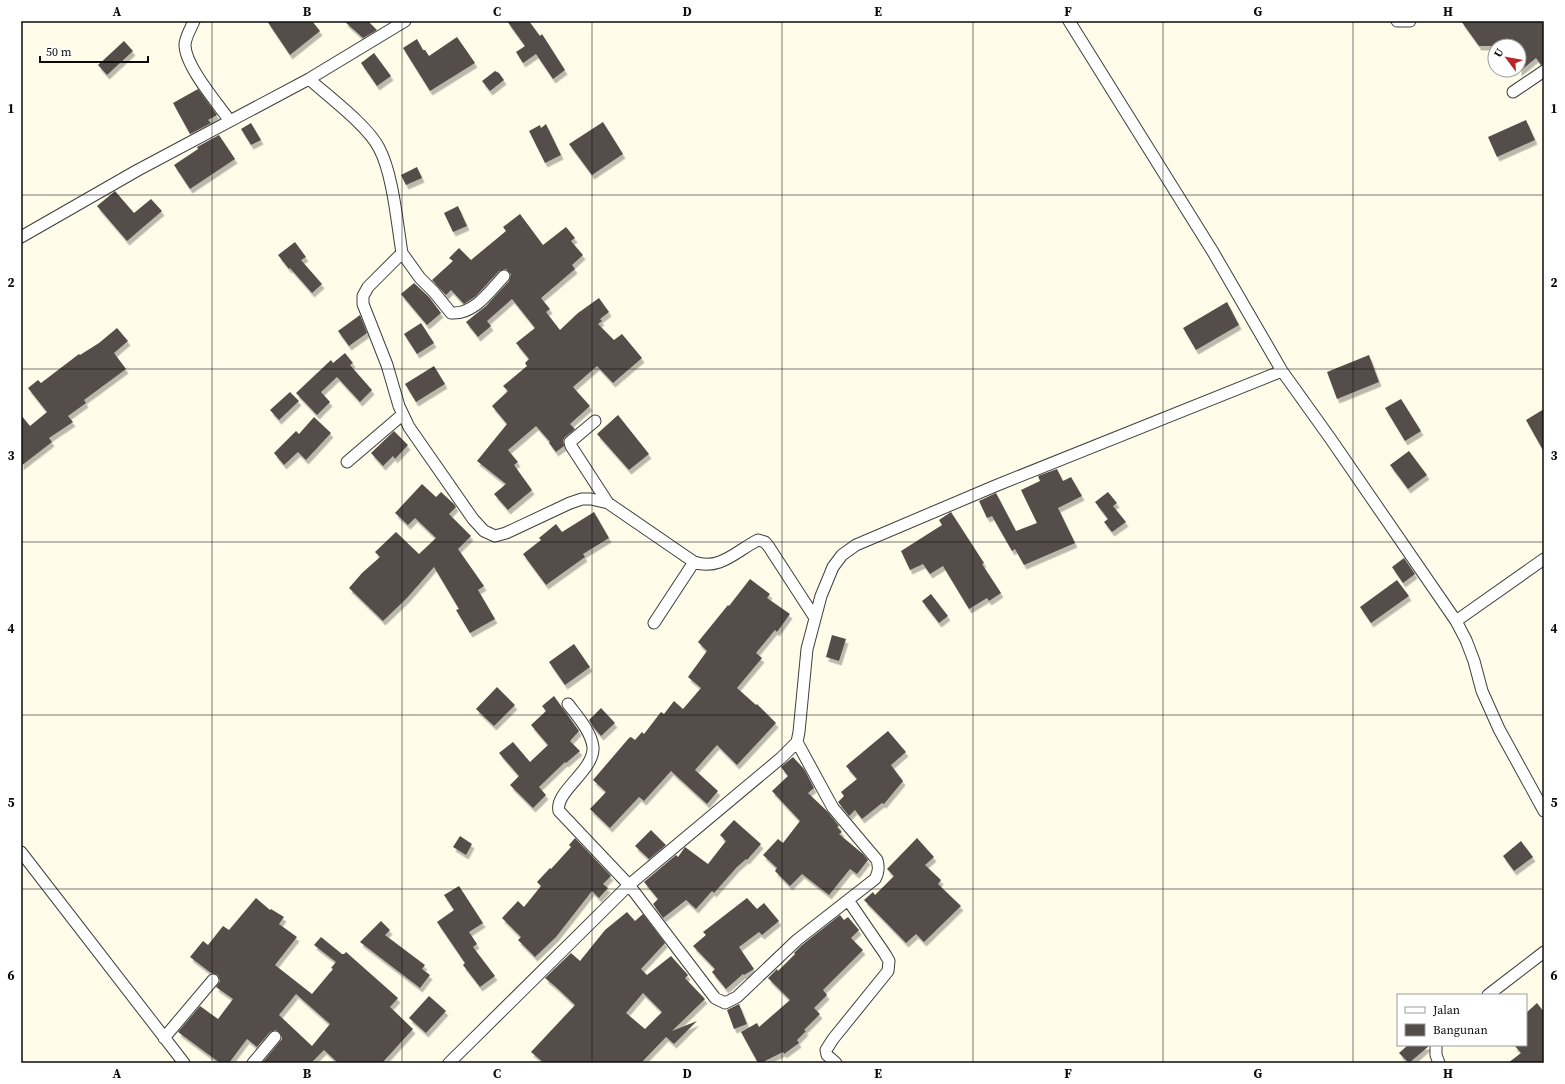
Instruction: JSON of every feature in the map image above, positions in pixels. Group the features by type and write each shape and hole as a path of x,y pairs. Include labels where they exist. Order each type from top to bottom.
{"street":[{"path":"194,21 185,43 186,53 191,66 230,121"},
{"path":"1069,21 1213,252 1282,371 1456,621 1471,654 1482,691 1499,729 1544,811"},
{"path":"1398,21 1410,21"},
{"path":"21,237 138,170 310,79 399,23"},
{"path":"1513,92 1544,71"},
{"path":"310,79 367,131 379,147 386,164 402,253 420,278 451,313 464,312 482,300 504,276"},
{"path":"402,253 368,287 363,296 363,304 387,365 402,415 408,427 473,519 484,531 495,536 506,533 582,498 608,503 694,562 704,566 725,560 758,540 765,542 815,618"},
{"path":"568,704 587,731 593,747 592,755 588,762 560,799 558,806 559,811 629,886 716,998 725,1003 737,997 797,940 875,879 878,875 879,867 877,860 833,808 797,742 807,649 821,596 833,568 842,555 856,545 995,486 1282,371"},
{"path":"347,462 402,415"},
{"path":"595,421 570,442 571,446 608,503"},
{"path":"1456,621 1544,559"},
{"path":"654,623 694,562"},
{"path":"449,1063 629,886 781,758 797,742"},
{"path":"21,852 184,1063"},
{"path":"836,1063 827,1054 826,1050 833,1039 888,971 889,961 848,900"},
{"path":"1489,994 1544,952"},
{"path":"164,1038 213,980"},
{"path":"253,1063 275,1037"},
{"path":"1436,1046 1436,1055 1439,1063"}],"building":[{"path":"267,21 312,21 320,31 290,55"},
{"path":"344,21 368,21 377,30 363,38"},
{"path":"507,21 529,21 540,36 542,34 565,70 553,79 536,54 523,63 516,52 525,46"},
{"path":"1461,21 1544,21 1544,64 1541,65 1536,58 1527,65 1527,38 1487,38 1487,46 1479,46"},
{"path":"457,37 475,63 430,91 403,48 417,39 423,50 425,50 429,56"},
{"path":"124,41 133,51 107,75 98,65"},
{"path":"374,53 391,76 377,86 361,63"},
{"path":"495,71 499,73 504,80 490,91 482,81"},
{"path":"198,89 217,115 208,120 211,123 190,134 173,103"},
{"path":"1526,120 1535,140 1497,157 1488,137"},
{"path":"603,122 623,154 592,175 569,144"},
{"path":"251,123 261,140 251,145 241,129"},
{"path":"546,124 561,155 545,163 529,131 540,125 541,128"},
{"path":"219,135 235,159 190,189 174,165 198,149 197,147"},
{"path":"417,167 422,178 406,185 401,175"},
{"path":"115,191 134,213 151,199 162,211 127,241 97,206"},
{"path":"458,206 467,226 453,232 444,213"},
{"path":"520,214 543,245 566,227 575,238 571,241 583,255 572,265 575,269 541,298 550,309 546,312 560,330 578,313 599,298 609,312 600,319 602,321 598,324 614,340 622,334 642,358 613,383 597,366 573,387 590,406 570,424 575,429 565,437 563,440 564,446 556,452 549,443 550,442 536,426 508,450 518,462 514,465 532,490 508,510 494,494 506,484 477,461 507,424 492,406 508,391 503,386 527,366 525,363 529,359 516,343 535,328 512,299 487,321 491,326 478,337 466,322 486,306 509,281 511,274 506,269 499,271 476,296 464,304 451,290 446,295 432,280 453,261 449,258 459,248 471,260 506,231 503,227"},
{"path":"295,242 306,257 301,260 322,284 312,293 278,255"},
{"path":"414,283 429,297 441,313 427,325 401,294"},
{"path":"1227,302 1239,325 1196,350 1183,328"},
{"path":"360,315 367,333 349,346 338,331"},
{"path":"421,323 434,343 417,354 404,334"},
{"path":"117,328 128,341 114,353 126,369 84,400 86,403 68,416 73,422 49,438 52,442 21,466 21,415 30,426 47,412 28,388 38,380 41,383 79,354 80,355 99,343"},
{"path":"345,353 353,363 350,365 372,390 360,402 337,377 321,392 330,402 317,415 296,393 331,360 333,363"},
{"path":"1369,355 1379,382 1337,399 1327,372"},
{"path":"434,366 445,384 416,402 405,384"},
{"path":"290,392 299,401 279,420 270,410"},
{"path":"1401,399 1421,431 1405,441 1385,408"},
{"path":"1544,409 1544,452 1526,420"},
{"path":"618,415 649,454 629,470 597,434"},
{"path":"314,417 331,433 306,460 298,452 284,465 274,453 296,431 299,434"},
{"path":"394,431 408,445 395,459 393,456 383,466 371,453"},
{"path":"1409,451 1427,475 1408,489 1390,465"},
{"path":"1057,469 1063,481 1071,477 1082,496 1058,508 1075,543 1024,565 1015,549 1012,551 992,516 987,518 979,501 996,493 1016,531 1037,523 1021,490 1040,481 1038,476"},
{"path":"422,484 436,497 441,492 454,504 456,507 449,514 471,536 458,549 484,586 478,590 495,619 470,633 456,610 459,609 434,567 407,598 383,621 349,588 362,573 380,557 375,552 396,532 419,554 436,538 415,518 408,525 395,513"},
{"path":"1108,492 1117,503 1113,506 1126,522 1112,532 1104,522 1108,519 1095,502"},
{"path":"594,512 609,538 583,554 585,557 546,585 523,554 541,540 539,538 556,524 562,532"},
{"path":"951,512 984,563 982,564 1001,593 989,601 987,598 969,609 943,566 930,574 923,564 910,570 901,551 942,525 939,520"},
{"path":"1404,558 1415,574 1403,583 1392,567"},
{"path":"750,579 770,594 767,598 790,614 777,632 775,630 756,653 762,658 737,688 756,705 757,704 776,723 737,765 717,745 695,770 718,791 707,804 671,771 644,801 639,797 610,828 590,809 606,792 593,780 629,738 631,737 635,740 642,732 644,734 661,712 664,714 674,701 683,709 701,688 688,677 707,651 698,642"},
{"path":"1397,580 1409,596 1371,623 1360,607"},
{"path":"931,594 948,616 939,623 922,601"},
{"path":"832,635 846,639 839,661 826,657"},
{"path":"574,644 590,667 565,685 549,662"},
{"path":"497,687 515,705 494,726 476,709"},
{"path":"554,696 579,731 570,741 580,751 566,763 565,762 539,787 546,795 533,808 510,785 519,776 499,753 513,742 530,762 548,745 531,725 546,711 542,706"},
{"path":"601,708 615,723 601,736 589,720"},
{"path":"888,731 906,752 891,765 903,781 884,804 882,803 862,819 855,810 849,816 838,802 844,796 841,792 857,779 846,766"},
{"path":"793,757 804,769 814,788 808,793 827,811 839,826 837,827 842,832 839,834 868,860 857,874 850,869 829,895 802,874 790,886 775,871 777,868 763,855 778,839 783,843 800,821 772,791 788,776 781,767"},
{"path":"734,820 761,844 747,860 746,859 737,867 714,893 712,891 696,909 686,900 663,918 653,904 658,899 644,882 676,855 678,857 685,847 708,864 726,841 720,835"},
{"path":"651,830 666,845 649,859 635,846"},
{"path":"460,836 472,844 466,855 453,847"},
{"path":"575,838 611,876 603,884 608,888 599,898 592,891 556,937 535,957 518,940 521,937 502,918 518,901 524,907 541,886 537,882 571,847 569,845"},
{"path":"917,838 934,857 925,865 941,880 938,884 961,906 924,942 916,934 906,943 864,900 873,892 875,895 894,876 887,869"},
{"path":"1521,841 1533,857 1514,871 1503,856"},
{"path":"459,886 483,923 469,932 477,944 473,947 495,976 480,987 463,965 465,963 437,922 454,910 444,895"},
{"path":"256,898 270,910 271,909 284,917 279,924 297,937 275,965 312,994 333,969 331,968 336,962 314,945 321,937 342,954 346,952 398,998 390,1007 413,1029 382,1063 338,1063 324,1050 311,1063 262,1063 282,1039 281,1034 276,1030 270,1032 257,1047 247,1039 229,1063 220,1063 178,1032 200,1006 218,1019 233,999 216,987 220,981 218,975 211,973 190,957 203,941 208,945 223,926 229,930","holes":["296,994 330,1024 312,1046 279,1015"]},
{"path":"747,898 757,909 764,903 779,921 762,935 759,932 739,947 754,969 744,975 743,974 726,989 712,972 715,969 693,946 706,935 703,932"},
{"path":"627,912 635,921 643,914 665,943 641,969 647,975 671,956 688,975 685,978 705,999 672,1031 697,1021 674,1044 666,1037 641,1063 544,1063 531,1052 575,1005 545,978 571,953 580,961 605,930","holes":["643,993 662,1012 645,1029 626,1013"]},
{"path":"840,915 844,920 848,917 859,930 851,938 863,950 823,990 827,995 814,1008 820,1014 804,1030 806,1031 797,1040 799,1043 784,1054 783,1052 761,1063 758,1063 741,1032 757,1023 759,1027 790,1000 768,978 777,969 778,971 802,945"},
{"path":"381,921 390,930 385,935 425,965 422,969 430,975 420,988 360,942"},
{"path":"429,996 446,1011 426,1033 409,1018"},
{"path":"1537,1003 1544,1012 1544,1063 1508,1063 1521,1053 1515,1046 1527,1046 1527,1012"},
{"path":"739,1004 747,1024 734,1029 727,1010"},
{"path":"1407,1046 1429,1046 1409,1063 1399,1053"}]}
